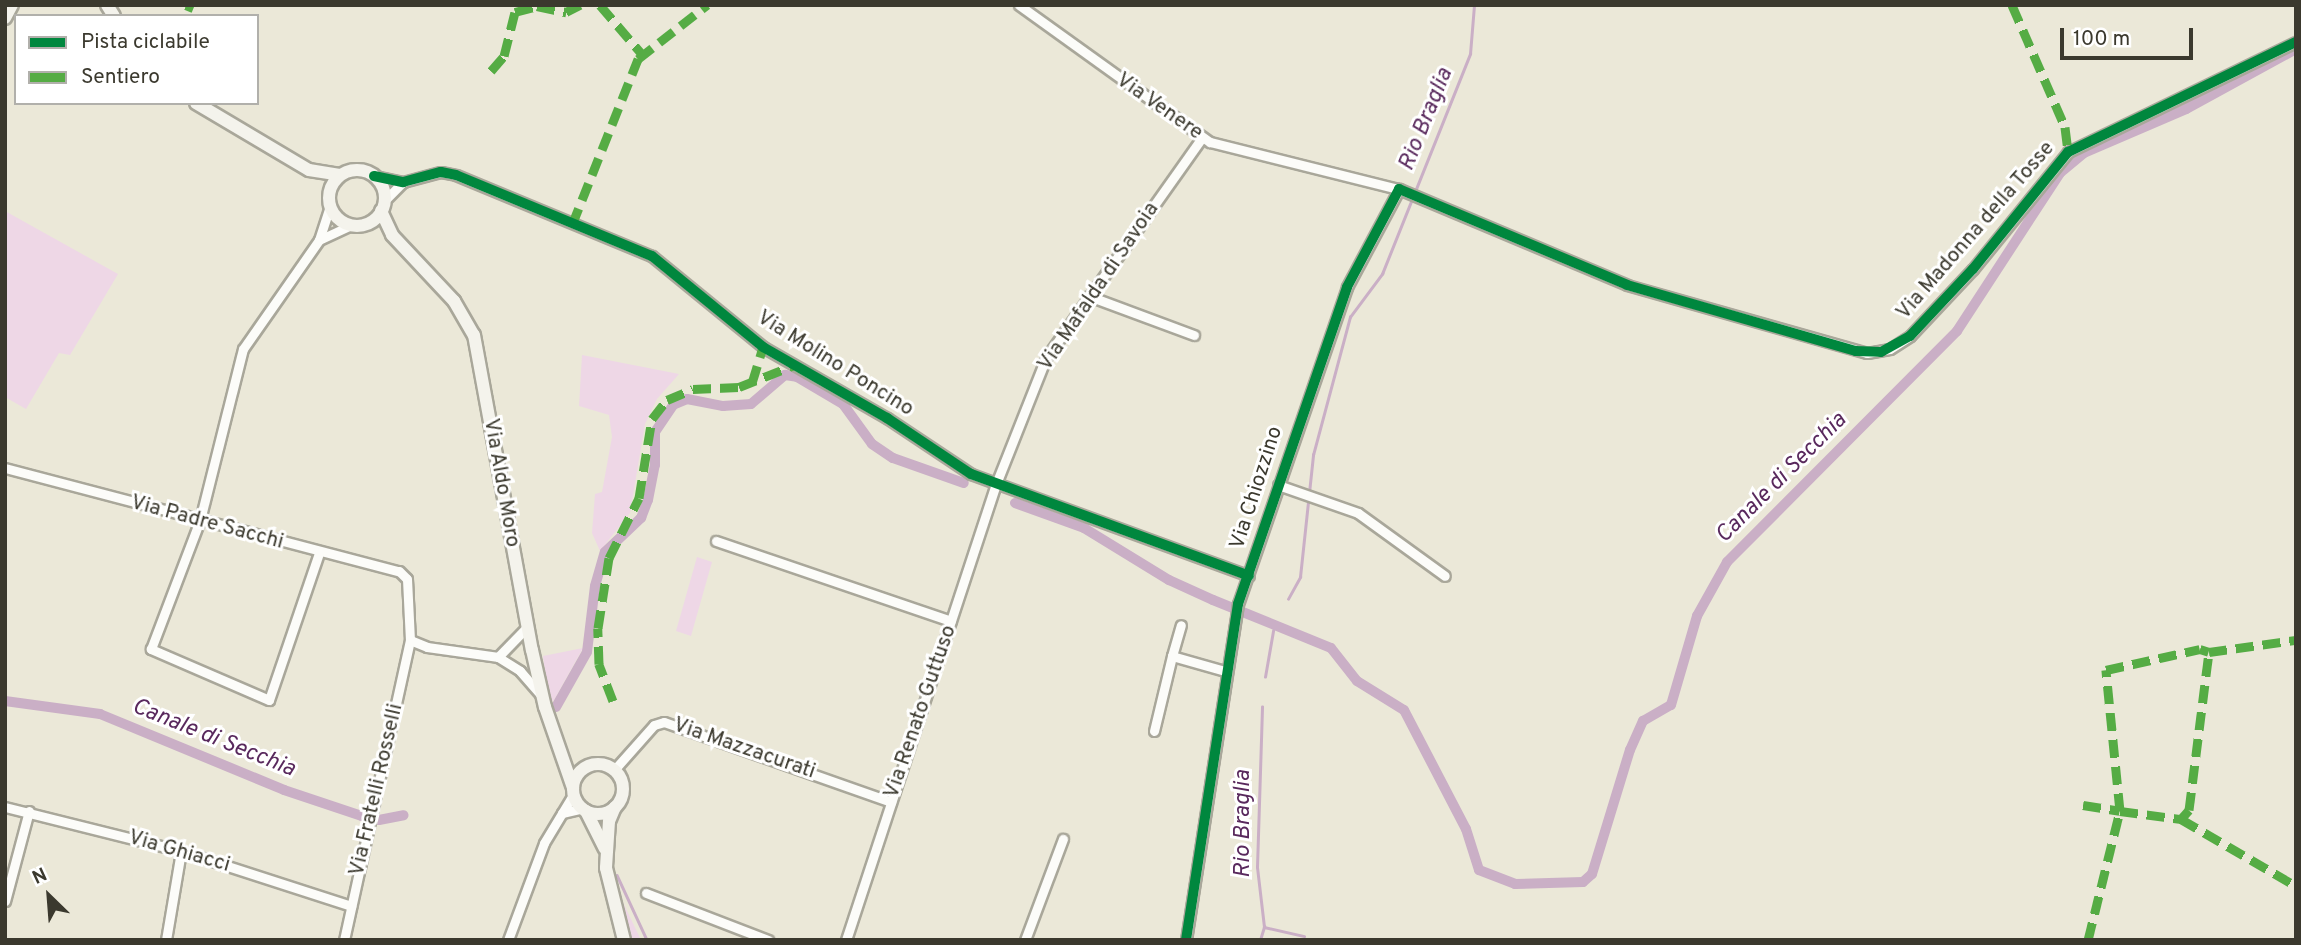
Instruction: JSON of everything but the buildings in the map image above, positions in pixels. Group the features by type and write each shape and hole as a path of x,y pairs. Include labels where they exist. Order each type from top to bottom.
{"main road":[{"path":"5,18 12,5"},
{"path":"199,105 309,170 340,175 361,170 374,176 383,187 383,206 356,225"},
{"path":"309,170 338,219 392,235"},
{"path":"329,202 340,175"},
{"name":"Via Aldo Moro","path":"383,206 392,235 454,301 474,335 527,626 544,702 573,791"},
{"path":"563,757 583,768 599,764 614,769 622,784 606,849 608,878 624,940"},
{"path":"583,768 573,791 606,849"},
{"path":"584,810 600,814 615,807"}],"street":[{"name":"Via Venere","path":"1018,5 1202,138 1402,191"},
{"name":"Via Madonna della Tosse","path":"1402,191 1627,285 1856,351 1881,352 1910,336 1946,298 2068,152 2296,41"},
{"name":"Via Mafalda di Savoia","path":"996,484 1046,358 1202,138"},
{"name":"Via Molino Poncino","path":"374,176 403,182 441,172 456,175 652,256 763,346 971,474 1249,576"},
{"path":"383,206 403,182"},
{"name":"Via Chiozzino","path":"1186,940 1225,671 1237,609 1347,287 1402,191"},
{"path":"319,553 268,700 150,649 200,520 243,349 319,240 329,202"},
{"path":"319,240 356,225"},
{"path":"1089,296 1194,335"},
{"name":"Via Padre Sacchi","path":"5,468 319,553 400,571 407,579"},
{"name":"Via Renato Guttuso","path":"846,940 996,484"},
{"name":"Via Chiozzino","path":"1278,485 1328,502 1384,527 1445,576"},
{"path":"716,541 951,621"},
{"name":"Via Fratelli Rosselli","path":"344,940 410,640 407,579"},
{"path":"1154,731 1181,625"},
{"path":"498,657 527,626"},
{"path":"410,640 498,657 520,671 544,702"},
{"path":"1172,656 1225,671"},
{"name":"Via Mazzacurati","path":"614,769 654,724 664,722 891,802"},
{"path":"508,940 544,843 573,791"},
{"name":"Via Ghiacci","path":"5,807 181,851 351,906"},
{"path":"560,814 584,810"},
{"path":"5,901 29,811"},
{"path":"1025,940 1063,839"},
{"path":"166,940 181,851"},
{"path":"646,892 768,940"}],"shaded area":[{"path":"5,211 118,274 70,355 59,353 26,409 5,397"},
{"path":"582,355 679,374 657,399 645,424 630,513 600,551 592,533 595,494 602,492 612,437 609,415 579,406"},
{"path":"697,557 712,562 691,636 676,631"},
{"path":"583,648 554,700 549,703 543,656"},
{"path":"618,892 641,940 631,940"}],"waterway":[{"name":"Rio Braglia","path":"1288,599 1300,577 1313,455 1350,317 1382,274 1470,54 1474,5"},
{"name":"Canale di Secchia","path":"1015,503 1084,528 1169,580 1331,648 1357,681 1404,710 1466,829 1479,870 1515,884 1583,882 1592,874 1630,750 1643,721 1671,705 1697,616 1727,562 1957,331 2060,173 2084,153 2186,109 2296,49"},
{"name":"Canale di Secchia","path":"556,707 587,652 595,586 605,552 641,518 648,500 655,465 655,432 673,405 687,399 723,406 751,404 785,375 797,377 843,404 872,444 893,458 964,483"},
{"name":"Rio Braglia","path":"1265,677 1273,631"},
{"name":"Canale di Secchia","path":"5,701 100,714 284,790 362,816 379,820 404,815"},
{"name":"Rio Braglia","path":"1260,940 1264,927 1257,867 1262,707"},
{"path":"617,875 647,940"},
{"path":"1264,927 1304,936"}],"marked path":[{"path":"186,5 193,8"},
{"path":"491,71 504,56 515,12 537,6 566,12 580,5"},
{"path":"600,5 642,54"},
{"path":"572,225 638,59 707,5"},
{"path":"2012,5 2065,127 2068,152"},
{"path":"752,383 763,347"},
{"path":"613,701 599,664 598,628 609,558 639,498 652,419 667,400 693,389 739,387 797,364"},
{"path":"2181,819 2189,810 2209,652 2296,640"},
{"path":"2083,805 2120,811 2106,670 2200,649 2209,652"},
{"path":"2088,940 2120,811 2181,819 2296,886"}],"cycle path":[{"path":"1186,940 1238,604 1347,287 1399,189 1627,285 1856,351 1881,352 1910,336 1973,269 2068,152 2296,42"},
{"path":"374,176 403,182 441,172 456,175 652,256 763,347 887,418 971,474 1249,576"}]}
